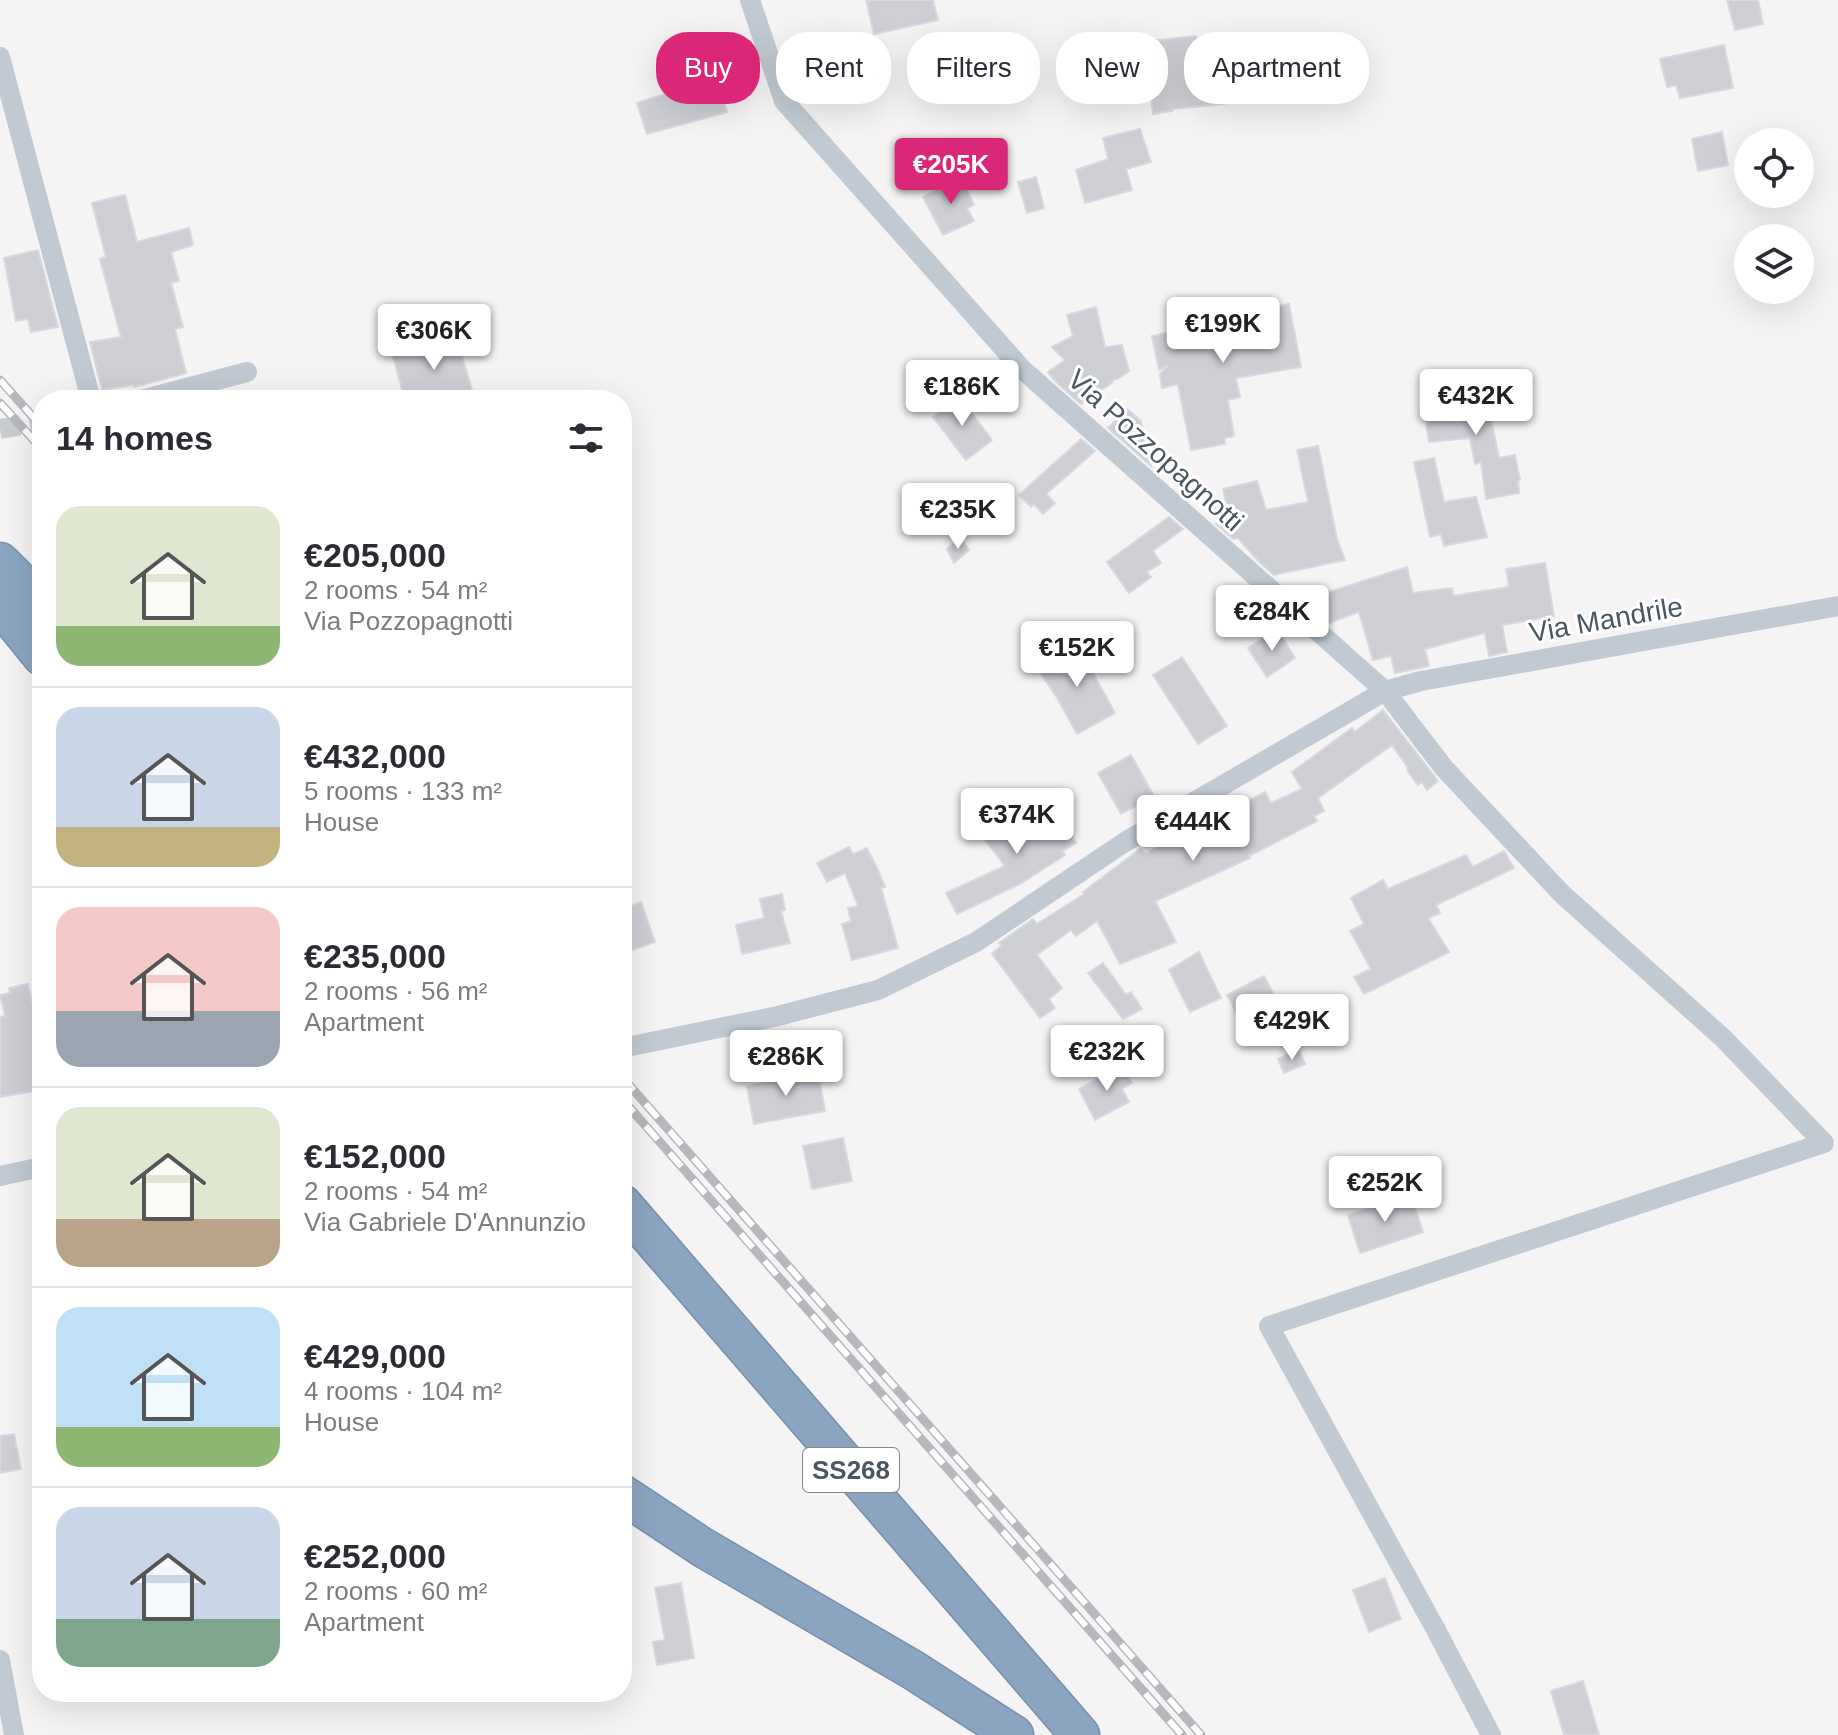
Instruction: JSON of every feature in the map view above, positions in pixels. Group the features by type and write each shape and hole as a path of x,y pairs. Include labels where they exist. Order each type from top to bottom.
{"highway":[{"path":"0,562 32,594"},
{"path":"0,604 32,644"},
{"name":"SS268","path":"632,1216 1080,1735"},
{"path":"632,1501 702,1547 913,1670 1014,1735"}],"street":[{"name":"Via Pozzopagnotti","path":"750,0 784,101 1022,369 1385,691 1444,768 1562,894 1723,1038 1824,1143 1269,1326 1491,1735"},
{"path":"0,57 88,390"},
{"path":"179,390 247,372"},
{"name":"Via Mandrile","path":"632,1046 778,1016 878,990 976,942 1125,842 1385,691 1421,681 1838,606"},
{"path":"0,1176 32,1169"},
{"path":"0,1660 14,1735"}],"building":[{"path":"866,0 933,0 938,20 874,32"},
{"path":"1727,0 1758,0 1763,24 1735,30"},
{"path":"1184,37 1184,104 1223,104 1153,114 1152,104 1168,104 1168,39"},
{"path":"1724,45 1733,88 1680,98 1676,85 1667,87 1660,59"},
{"path":"656,97 656,104 725,104 727,112 647,134 637,103"},
{"path":"1140,129 1151,162 1126,169 1132,190 1085,203 1076,170 1108,159 1103,138"},
{"path":"1722,132 1728,165 1698,171 1692,139"},
{"path":"961,177 974,205 967,208 974,221 943,235 923,197"},
{"path":"1036,177 1044,208 1027,213 1018,182"},
{"path":"125,195 137,242 189,228 193,245 171,252 179,281 171,283 183,327 175,329 186,373 134,387 102,390 90,342 121,337 100,259 106,257 92,203"},
{"path":"38,250 58,327 31,332 28,319 16,321 4,258"},
{"path":"1289,304 1301,367 1236,378 1240,397 1228,400 1234,436 1225,438 1225,444 1191,450 1178,384 1162,388 1160,374 1168,365 1159,370 1152,336 1207,324 1206,320"},
{"path":"1096,307 1105,347 1122,345 1129,371 1081,404 1048,372 1065,360 1052,347 1073,336 1067,315"},
{"path":"456,336 472,390 402,390 392,353"},
{"path":"1482,375 1499,458 1515,455 1520,480 1519,493 1486,499 1481,462 1475,464 1470,438 1429,442 1424,411 1463,406 1458,380"},
{"path":"959,397 992,440 966,460 933,417"},
{"path":"1127,409 1141,421 1151,466 1108,428"},
{"path":"1081,439 1095,451 1046,494 1055,503 1043,514 1034,504 1031,507 1019,495"},
{"path":"1318,446 1337,539 1345,560 1274,575 1238,538 1233,539 1216,524 1220,521 1216,509 1227,506 1223,489 1257,481 1266,510 1308,502 1297,450"},
{"path":"1434,458 1444,502 1476,497 1487,537 1444,546 1441,534 1430,537 1414,462"},
{"path":"1169,517 1183,529 1153,551 1161,563 1147,572 1151,577 1129,593 1107,562"},
{"path":"960,539 969,550 954,563 947,549"},
{"path":"1545,563 1554,616 1502,625 1507,652 1489,656 1485,633 1425,649 1429,666 1395,673 1391,656 1373,660 1359,612 1329,623 1316,596 1407,567 1413,593 1452,588 1453,596 1509,587 1506,569"},
{"path":"1250,589 1265,602 1251,618 1235,604"},
{"path":"1277,629 1295,658 1267,677 1248,648"},
{"path":"1076,642 1115,713 1077,734 1037,668"},
{"path":"1182,657 1227,726 1198,744 1153,675"},
{"path":"1383,710 1438,781 1427,790 1422,782 1418,785 1392,745 1318,798 1324,811 1314,816 1317,821 1250,858 1155,901 1176,942 1120,964 1097,921 1076,936 1071,930 1037,955 1062,988 1049,999 1055,1008 1040,1018 992,954 1002,945 999,943 1033,919 1037,924 1084,894 1140,849 1146,854 1187,827 1189,831 1265,792 1271,803 1302,789 1292,772 1352,728 1355,732"},
{"path":"1131,755 1154,796 1121,814 1098,773"},
{"path":"1052,804 1076,843 1062,851 1065,855 1018,885 957,914 946,893 1005,866 984,839 1013,819 1015,821"},
{"path":"849,847 853,854 867,848 879,872 898,948 852,960 842,924 851,921 848,908 858,906 845,873 827,882 817,863"},
{"path":"1504,851 1514,868 1436,905 1440,913 1428,918 1449,952 1364,994 1354,977 1371,969 1350,931 1364,924 1351,898 1383,880 1388,889 1466,855 1473,867"},
{"path":"782,894 785,910 781,911 790,943 742,954 736,925 764,918 760,899"},
{"path":"641,902 655,942 632,950 632,905"},
{"path":"1199,952 1221,998 1190,1012 1169,970"},
{"path":"1103,963 1126,995 1131,992 1142,1009 1123,1019 1088,973"},
{"path":"1264,976 1281,1008 1272,1013 1276,1021 1249,1036 1227,995"},
{"path":"28,984 32,1003 32,1092 0,1097 0,1017 5,1016 0,995 10,993 9,988"},
{"path":"1299,1050 1305,1064 1284,1073 1278,1059"},
{"path":"1123,1065 1132,1083 1122,1089 1129,1102 1095,1120 1079,1089"},
{"path":"818,1072 825,1111 754,1124 747,1086"},
{"path":"843,1138 852,1181 812,1189 803,1146"},
{"path":"1411,1195 1423,1232 1360,1253 1348,1215"},
{"path":"14,1434 21,1469 0,1473 0,1436"},
{"path":"1385,1578 1401,1619 1369,1632 1353,1590"},
{"path":"681,1583 694,1658 657,1665 653,1642 665,1640 655,1588"},
{"path":"1583,1681 1599,1735 1564,1735 1551,1691"}],"tunnel":[{"path":"0,429 32,424"}],"railway":[{"path":"0,380 32,416"},
{"path":"0,403 32,438"},
{"path":"632,1088 1201,1735"},
{"path":"632,1110 1182,1735"}]}
